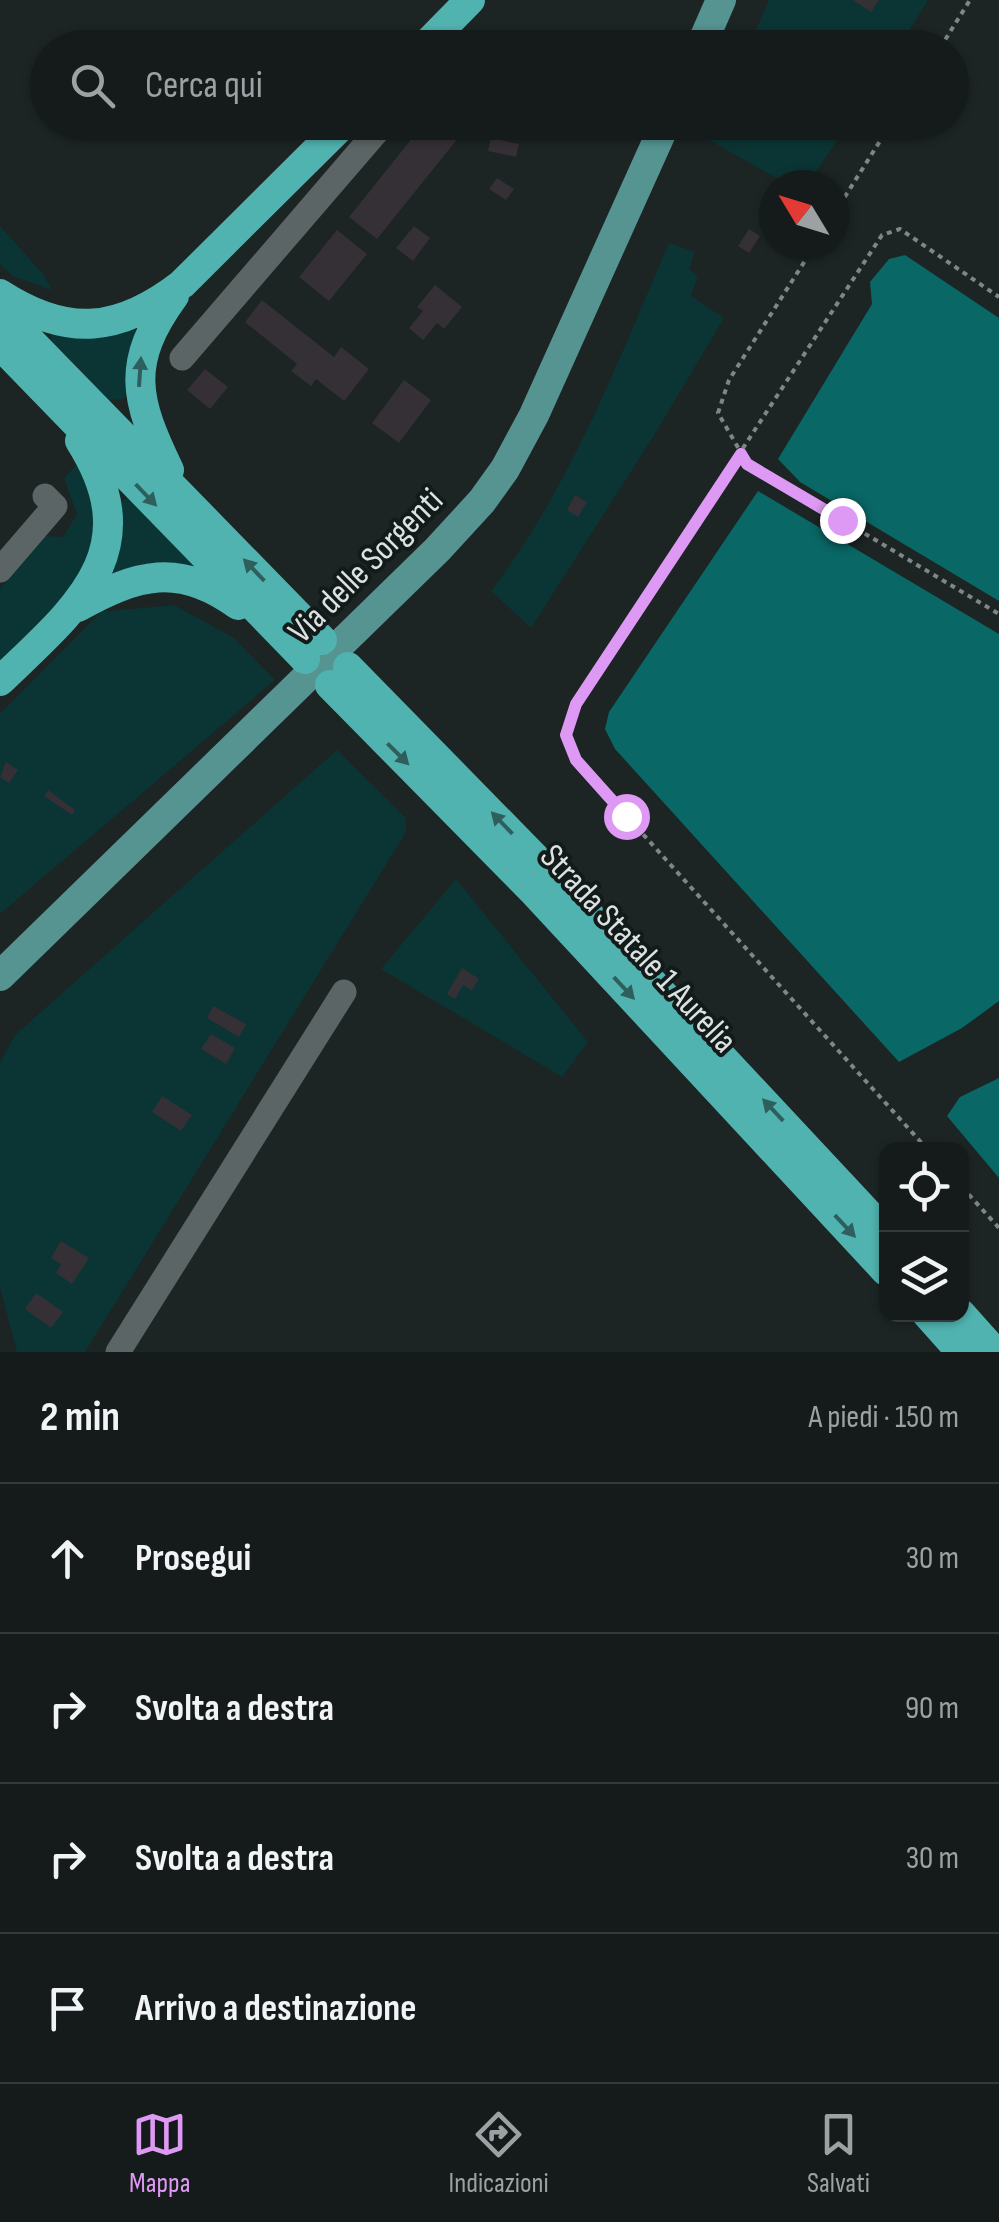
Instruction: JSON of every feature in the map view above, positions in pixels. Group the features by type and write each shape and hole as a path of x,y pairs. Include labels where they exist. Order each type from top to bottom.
{"highway":[{"path":"442,30 470,0"},
{"path":"0,294 51,319 91,324 130,317 182,284 327,140"},
{"path":"182,284 152,329 138,375 147,423 182,495"},
{"path":"0,310 182,495 305,646"},
{"path":"0,345 305,646"},
{"path":"54,400 102,483 108,508 103,556 75,609"},
{"path":"0,682 75,609 131,581 154,576 182,577 227,597 305,646"},
{"name":"Strada Statale 1 Aurelia","path":"879,1263 339,676 544,867 884,1232"},
{"path":"934,1322 962,1352"},
{"path":"968,1322 995,1352"}],"main road":[{"path":"708,30 720,1"},
{"name":"Via delle Sorgenti","path":"0,976 438,550 482,501 527,428 658,140"}],"street":[{"path":"182,358 220,328 322,208 372,140"},
{"path":"0,570 56,506 46,496"},
{"path":"118,1352 344,992"}],"path":[{"path":"951,30 970,0"},
{"path":"849,190 881,140"},
{"path":"921,1142 576,760 566,735 576,704 882,235 900,229 999,297"},
{"path":"805,260 729,380 718,413 747,464 999,614"},
{"path":"969,1195 999,1228"}],"shaded area":[{"path":"769,0 928,0 909,30 756,30"},
{"path":"709,140 837,140 817,170 762,170"},
{"path":"0,226 43,274 52,290 13,276 0,264"},
{"path":"669,243 695,252 689,269 698,276 691,296 724,318 531,628 491,591 569,466"},
{"path":"135,328 137,335 124,399 109,400 51,340 52,332"},
{"path":"78,463 97,514 97,538 91,559 67,599 0,665 0,589 43,536 63,537 77,514 64,478"},
{"path":"127,498 196,567 115,576 112,571 119,503"},
{"path":"174,605 234,638 275,680 0,914 0,714 101,612"},
{"path":"337,750 406,818 406,832 85,1352 17,1352 0,1287 0,1063 15,1035"},
{"path":"456,879 588,1042 562,1077 381,969"}],"water":[{"path":"905,255 999,318 999,601 800,482 778,459 872,304 870,282 889,259"},
{"path":"758,491 999,634 999,1001 962,1028 899,1062 615,749 605,729 609,712"},
{"path":"999,1078 999,1178 947,1116 960,1097"}],"building":[{"path":"853,0 879,0 871,12"},
{"path":"411,140 457,140 377,239 349,217"},
{"path":"491,140 519,144 516,157 488,151"},
{"path":"497,178 514,189 506,200 489,189"},
{"path":"414,226 430,238 413,261 396,248"},
{"path":"749,229 759,235 749,253 738,246"},
{"path":"337,230 367,254 329,301 299,277"},
{"path":"435,285 462,307 444,329 437,323 423,340 409,328 423,311 417,307"},
{"path":"262,300 334,357 341,347 369,369 344,401 316,379 311,386 291,371 297,364 245,322"},
{"path":"205,369 228,387 210,409 187,390"},
{"path":"404,380 431,400 399,443 372,423"},
{"path":"575,495 587,502 578,517 567,510"},
{"path":"6,762 18,770 9,783 0,777"},
{"path":"48,790 75,810 72,815 44,796"},
{"path":"462,968 479,979 472,990 463,985 455,999 447,994"},
{"path":"213,1006 246,1024 239,1037 207,1018"},
{"path":"211,1034 235,1048 226,1064 201,1049"},
{"path":"162,1096 192,1115 181,1131 152,1112"},
{"path":"61,1241 89,1258 72,1284 56,1273 61,1264 51,1258"},
{"path":"36,1293 63,1312 51,1328 25,1309"}],"route":[{"path":"626,816 576,760 566,735 576,704 741,454 747,464 842,520"}]}
